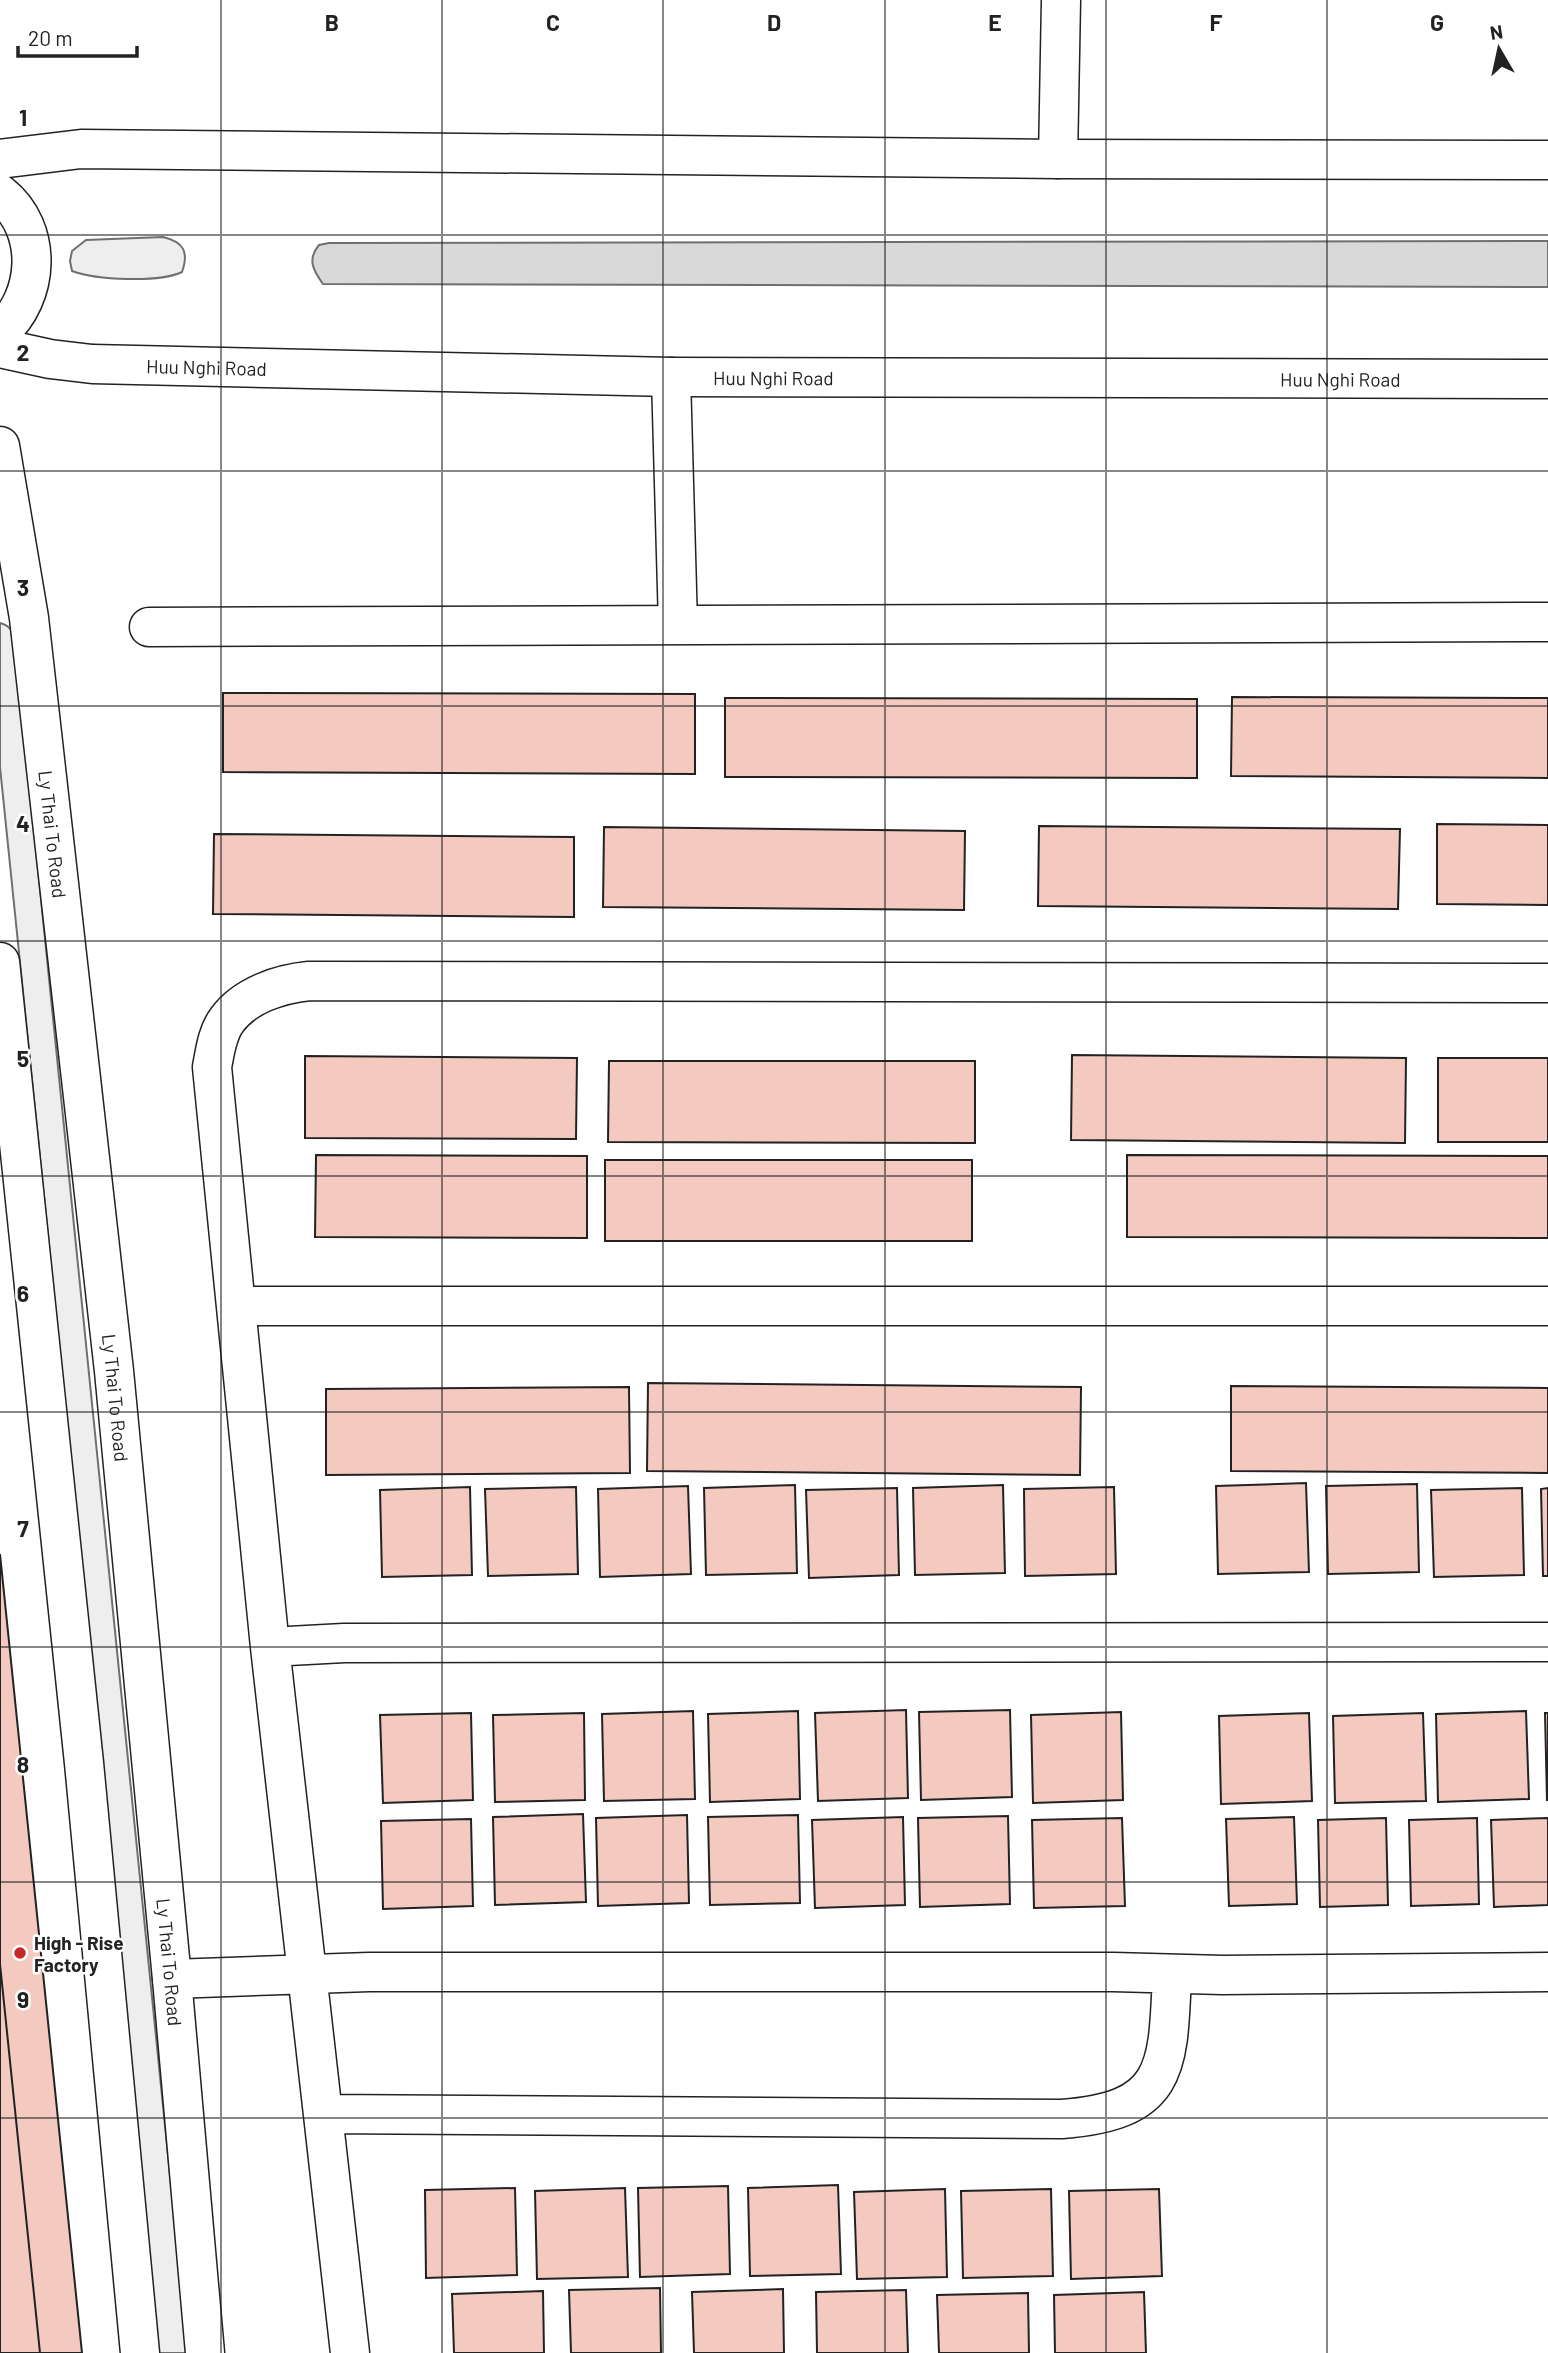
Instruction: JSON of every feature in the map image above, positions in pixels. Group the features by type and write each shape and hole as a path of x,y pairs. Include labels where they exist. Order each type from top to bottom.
{"street":[{"path":"1058,159 1061,0"},
{"path":"0,159 62,150 94,149 1058,159 1548,160"},
{"path":"0,194 15,210 24,226 32,261 26,296 18,312 0,332"},
{"name":"Huu Nghi Road","path":"0,348 50,359 92,364 671,377 1548,379"},
{"path":"671,377 678,625"},
{"name":"Ly Thai To Road","path":"0,446 29,618 115,1385 205,2353"},
{"path":"149,627 1548,622"},
{"path":"0,962 84,1763 141,2353"},
{"path":"350,2353 270,1647 212,1067 216,1044 226,1021 244,1004 266,992 288,984 309,981 1548,983"},
{"path":"237,1306 1548,1306"},
{"path":"270,1647 344,1643 1548,1642"},
{"path":"172,1979 369,1972 1113,1972 1172,1975 1548,1972"},
{"path":"323,2114 1086,2118 1125,2107 1141,2096 1159,2072 1166,2055 1169,2035 1172,1975"}],"shaded area":[{"path":"163,237 176,242 183,249 185,259 182,272 158,278 127,279 72,271 72,251 86,240"},
{"path":"1548,241 1548,287 323,284 312,260 319,245 329,243"},
{"path":"0,623 11,630 15,642 188,2353 159,2353 0,767"}],"building":[{"path":"223,693 695,694 695,774 223,772"},
{"path":"1232,697 1548,698 1548,778 1231,776"},
{"path":"725,698 1197,699 1197,778 725,777"},
{"path":"1437,824 1548,825 1548,905 1437,904"},
{"path":"1039,826 1400,829 1398,909 1038,906"},
{"path":"604,827 965,831 964,910 603,907"},
{"path":"214,834 574,837 574,917 213,914"},
{"path":"1072,1055 1406,1058 1405,1143 1071,1140"},
{"path":"305,1056 577,1058 576,1139 305,1138"},
{"path":"1438,1058 1548,1058 1548,1142 1438,1142"},
{"path":"609,1061 975,1061 975,1143 608,1142"},
{"path":"316,1155 587,1156 587,1238 315,1237"},
{"path":"1127,1155 1548,1156 1548,1238 1127,1237"},
{"path":"605,1160 972,1160 972,1241 605,1241"},
{"path":"648,1383 1081,1387 1080,1475 647,1471"},
{"path":"1231,1386 1548,1388 1548,1473 1231,1471"},
{"path":"629,1387 630,1473 326,1475 326,1389"},
{"path":"1306,1483 1309,1572 1218,1574 1216,1486"},
{"path":"1417,1484 1419,1572 1328,1574 1326,1486"},
{"path":"795,1485 797,1573 706,1575 704,1488"},
{"path":"1003,1485 1005,1573 915,1575 913,1488"},
{"path":"688,1486 691,1574 600,1577 598,1489"},
{"path":"470,1487 472,1575 382,1577 380,1490"},
{"path":"576,1487 578,1574 488,1576 485,1489"},
{"path":"1114,1487 1116,1574 1025,1576 1024,1489"},
{"path":"897,1488 899,1575 809,1578 806,1490"},
{"path":"1522,1488 1524,1575 1434,1577 1431,1490"},
{"path":"1548,1488 1548,1576 1543,1576 1541,1489"},
{"name":"High - Rise Factory","path":"0,1554 82,2353 0,2353"},
{"path":"906,1710 908,1798 818,1801 815,1713"},
{"path":"1010,1710 1012,1797 921,1800 919,1712"},
{"path":"693,1711 695,1799 604,1801 602,1714"},
{"path":"798,1711 800,1799 710,1802 708,1714"},
{"path":"1526,1711 1529,1799 1438,1802 1436,1714"},
{"path":"1121,1712 1123,1800 1033,1803 1031,1715"},
{"path":"471,1713 473,1800 383,1803 380,1715"},
{"path":"584,1713 585,1800 495,1802 493,1715"},
{"path":"1309,1713 1312,1801 1221,1804 1219,1716"},
{"path":"1423,1713 1426,1801 1335,1803 1333,1716"},
{"path":"1545,1713 1548,1713 1548,1800 1547,1800"},
{"path":"583,1814 586,1902 495,1905 493,1817"},
{"path":"687,1815 689,1903 598,1906 596,1818"},
{"path":"798,1815 800,1903 710,1905 708,1817"},
{"path":"1008,1816 1010,1904 920,1907 918,1818"},
{"path":"903,1817 905,1905 815,1908 812,1820"},
{"path":"1294,1817 1297,1904 1229,1906 1226,1819"},
{"path":"1122,1818 1125,1906 1034,1908 1032,1820"},
{"path":"1386,1818 1388,1905 1320,1907 1318,1820"},
{"path":"1477,1818 1479,1904 1411,1906 1409,1820"},
{"path":"1548,1818 1548,1905 1494,1907 1491,1820"},
{"path":"471,1819 473,1906 383,1909 381,1821"},
{"path":"0,1964 40,2353 0,2353"},
{"path":"838,2185 841,2274 750,2276 748,2188"},
{"path":"728,2186 730,2274 640,2277 638,2188"},
{"path":"515,2188 517,2275 426,2278 425,2190"},
{"path":"625,2188 628,2277 537,2279 535,2191"},
{"path":"945,2189 947,2277 857,2279 854,2192"},
{"path":"1051,2189 1053,2276 963,2278 961,2191"},
{"path":"1159,2189 1162,2276 1071,2279 1069,2191"},
{"path":"660,2288 661,2353 571,2353 569,2290"},
{"path":"783,2289 784,2353 694,2353 692,2292"},
{"path":"906,2290 908,2353 817,2353 816,2292"},
{"path":"543,2291 544,2353 454,2353 452,2294"},
{"path":"1144,2292 1146,2353 1055,2353 1054,2295"},
{"path":"1028,2293 1029,2353 939,2353 937,2295"}],"place":[{"name":"High - Rise Factory","path":"20,1953"}]}
